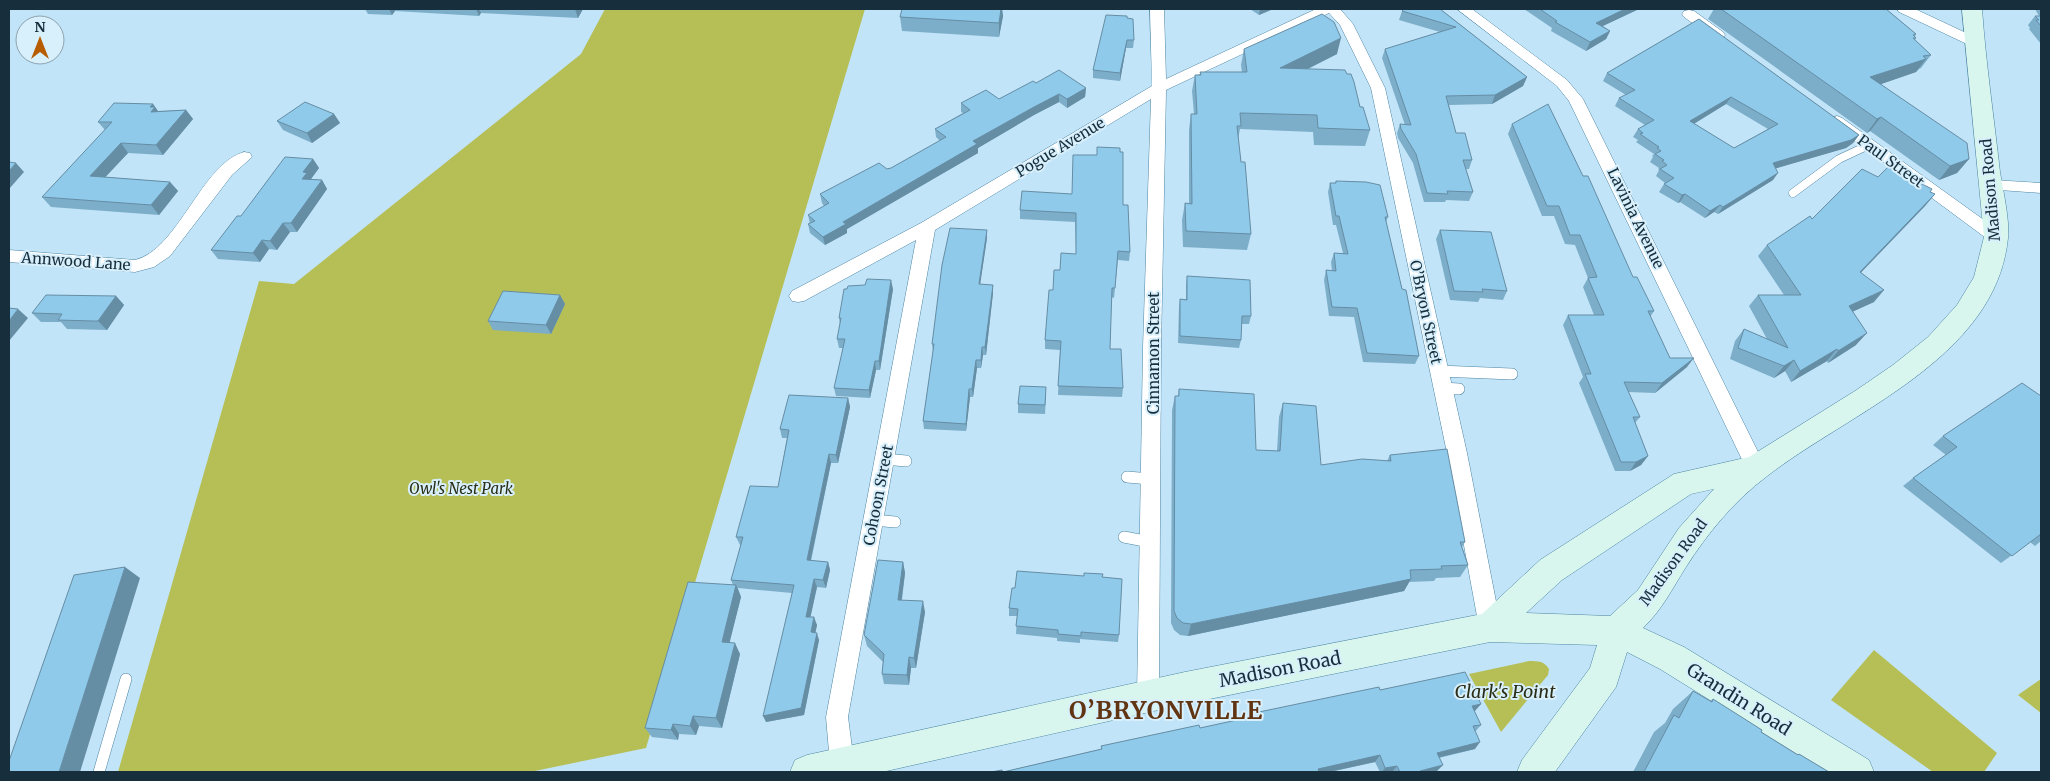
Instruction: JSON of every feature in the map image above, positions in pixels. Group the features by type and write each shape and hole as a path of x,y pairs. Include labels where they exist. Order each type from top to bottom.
{"main road":[{"name":"Madison Road","path":"807,772 1185,688 1490,627 1617,631 1650,599 1660,580 1693,533 1722,500 1756,468 1908,368 1938,345 1961,320 1981,289 1995,257 1996,237 1972,9"},
{"name":"Madison Road","path":"1490,627 1551,570 1684,483 1756,468"},
{"path":"1534,772 1604,676 1617,631"},
{"name":"Grandin Road","path":"1617,631 1672,658 1857,772"}],"street":[{"name":"Cinnamon Street","path":"1148,697 1152,479 1152,348 1159,88 1157,9"},
{"name":"Pogue Avenue","path":"798,296 926,227 1159,88 1327,9"},
{"name":"O’Bryon Street","path":"1333,9 1346,24 1378,88 1447,382 1449,453 1490,627"},
{"name":"Lavinia Avenue","path":"1464,9 1562,83 1576,99 1756,468"},
{"path":"1904,9 1974,42"},
{"path":"1688,15 1728,42"},
{"name":"Paul Street","path":"1822,110 1996,237"},
{"name":"Annwood Lane","path":"9,256 136,266 148,263 164,252 226,171 244,157"},
{"path":"1992,185 2041,188"},
{"name":"Cohoon Street","path":"842,763 837,717 873,560 873,520 926,227"}],"lane":[{"path":"1793,193 1839,160 1869,145"},
{"path":"1447,382 1512,374"},
{"path":"884,459 906,461"},
{"path":"1127,477 1152,479"},
{"path":"873,520 895,522"},
{"path":"1124,537 1150,542"},
{"path":"99,772 126,680"}],"green space":[{"name":"Owl's Nest Park","path":"605,9 865,9 646,748 530,772 118,772 259,281 294,284 581,54"},
{"path":"1874,650 1997,753 1984,772 1933,772 1831,700"},
{"name":"Clark's Point","path":"1529,661 1538,661 1545,664 1549,669 1548,675 1501,732 1469,674"},
{"path":"2041,679 2041,713 2018,695"}],"building":[{"path":"902,9 1001,9 999,23 900,17"},
{"path":"1404,9 1440,9 1527,77 1495,95 1446,96 1456,133 1465,133 1472,160 1463,160 1473,192 1447,191 1448,194 1427,193 1416,154 1401,129 1400,124 1411,125 1385,49 1456,27 1402,11"},
{"path":"1540,9 1625,9 1596,23 1610,31 1590,42 1555,22 1557,21"},
{"path":"1721,9 1886,9 1916,34 1913,35 1916,38 1913,38 1931,55 1923,56 1926,59 1870,77 1967,143 1969,159 1950,166 1881,117 1877,119"},
{"path":"1322,14 1334,22 1341,38 1280,68 1345,70 1347,74 1351,74 1360,107 1363,107 1370,130 1318,128 1317,115 1240,113 1241,126 1237,126 1241,162 1245,162 1251,234 1186,231 1185,203 1192,204 1191,114 1197,114 1195,75 1201,75 1200,72 1247,72 1244,49"},
{"path":"1106,15 1127,16 1127,18 1133,19 1134,40 1127,40 1120,73 1093,70"},
{"path":"2035,16 2041,16 2041,26 2036,20 2039,20"},
{"path":"1699,19 1859,135 1851,140 1773,163 1778,173 1723,207 1720,205 1710,211 1685,194 1682,195 1664,184 1674,178 1660,169 1667,165 1662,161 1664,160 1655,154 1661,151 1657,148 1659,147 1640,134 1643,133 1638,129 1654,120 1619,98 1635,90 1607,73","holes":["1731,97 1778,124 1734,148 1690,121"]},
{"path":"1059,70 1086,88 1067,99 1059,94 973,141 977,144 843,222 846,224 823,237 808,224 815,221 808,215 829,203 820,194 879,163 887,169 891,168 946,137 935,129 970,110 961,103 986,90 999,99 1033,81 1036,83"},
{"path":"305,102 334,114 307,133 277,121"},
{"path":"114,103 153,104 150,107 155,107 151,112 186,110 156,145 121,143 90,176 170,182 151,205 42,197 112,122 98,122"},
{"path":"1548,104 1583,176 1588,176 1633,277 1637,277 1654,311 1648,311 1670,358 1694,358 1662,383 1624,382 1640,417 1633,417 1648,456 1636,462 1621,462 1585,374 1591,374 1568,315 1604,315 1588,278 1597,277 1580,235 1570,235 1559,206 1547,206 1512,124"},
{"path":"1097,147 1120,148 1120,152 1123,152 1123,205 1128,205 1130,252 1118,251 1115,288 1112,288 1110,349 1121,349 1123,388 1058,386 1061,341 1045,340 1049,290 1053,290 1054,270 1060,270 1061,253 1076,254 1076,213 1020,210 1022,191 1072,194 1073,155 1097,155"},
{"path":"285,157 313,159 303,172 307,173 302,179 322,180 291,223 283,223 270,241 262,240 253,253 211,250 237,216 241,216"},
{"path":"9,162 16,163 9,171"},
{"path":"1888,167 1932,189 1930,192 1935,194 1860,272 1884,290 1849,306 1867,333 1800,371 1794,360 1784,366 1738,348 1744,329 1788,348 1758,295 1801,295 1767,245 1810,216 1812,219 1862,169 1878,177"},
{"path":"1336,181 1366,182 1380,185 1388,217 1385,217 1402,289 1406,290 1419,356 1367,353 1357,308 1332,307 1326,270 1336,271 1334,253 1348,254 1339,216 1336,216 1330,183 1336,183"},
{"path":"950,228 987,230 979,284 993,285 985,347 982,347 981,360 976,360 972,389 969,389 966,424 923,421 934,344 932,344 942,265"},
{"path":"1440,230 1491,232 1507,291 1482,289 1483,292 1454,291"},
{"path":"1187,276 1250,280 1251,316 1242,316 1241,340 1180,336 1180,299 1187,300"},
{"path":"867,279 891,280 879,361 875,361 869,390 834,388 845,339 837,339 844,289 847,289 848,286 865,285"},
{"path":"503,291 560,295 546,325 488,321"},
{"path":"46,295 116,296 98,321 93,321 58,320 62,314 32,313"},
{"path":"9,308 18,309 9,321"},
{"path":"2022,383 2041,396 2041,534 2012,556 1913,478 1957,447 1943,436"},
{"path":"1020,386 1046,387 1045,405 1018,404"},
{"path":"1179,389 1254,394 1256,450 1280,451 1283,403 1316,406 1321,465 1362,459 1391,461 1390,455 1447,449 1465,542 1460,542 1468,565 1441,566 1442,569 1410,570 1411,579 1191,624 1183,623 1177,618 1174,611 1175,396 1179,396"},
{"path":"789,395 848,398 836,455 829,454 807,560 828,562 823,580 814,579 806,617 814,617 811,632 817,633 801,708 763,716 794,585 731,580 743,537 736,537 750,486 778,487 789,430 780,429"},
{"path":"878,560 903,562 898,600 923,601 914,658 909,657 907,675 882,674 884,654 864,635"},
{"path":"125,567 59,772 9,772 9,761 74,575"},
{"path":"1017,571 1084,576 1084,573 1103,574 1102,577 1122,579 1119,635 1081,632 1081,636 1058,634 1058,630 1016,626 1018,609 1009,608 1012,588 1015,588"},
{"path":"688,582 736,585 722,642 735,643 716,718 693,716 690,726 673,724 671,730 645,728"},
{"path":"1465,672 1481,704 1472,706 1481,725 1473,726 1480,742 1437,753 1443,765 1420,772 1400,772 1397,766 1385,768 1380,755 1318,769 1319,772 1003,772 1102,749 1101,746 1199,725 1200,728 1260,715 1259,712 1379,687 1380,690"},
{"path":"1693,691 1712,702 1713,699 1762,730 1761,732 1829,772 1644,772 1674,715 1679,718"}],"district":[{"name":"O’BRYONVILLE","path":"1166,710"}]}
